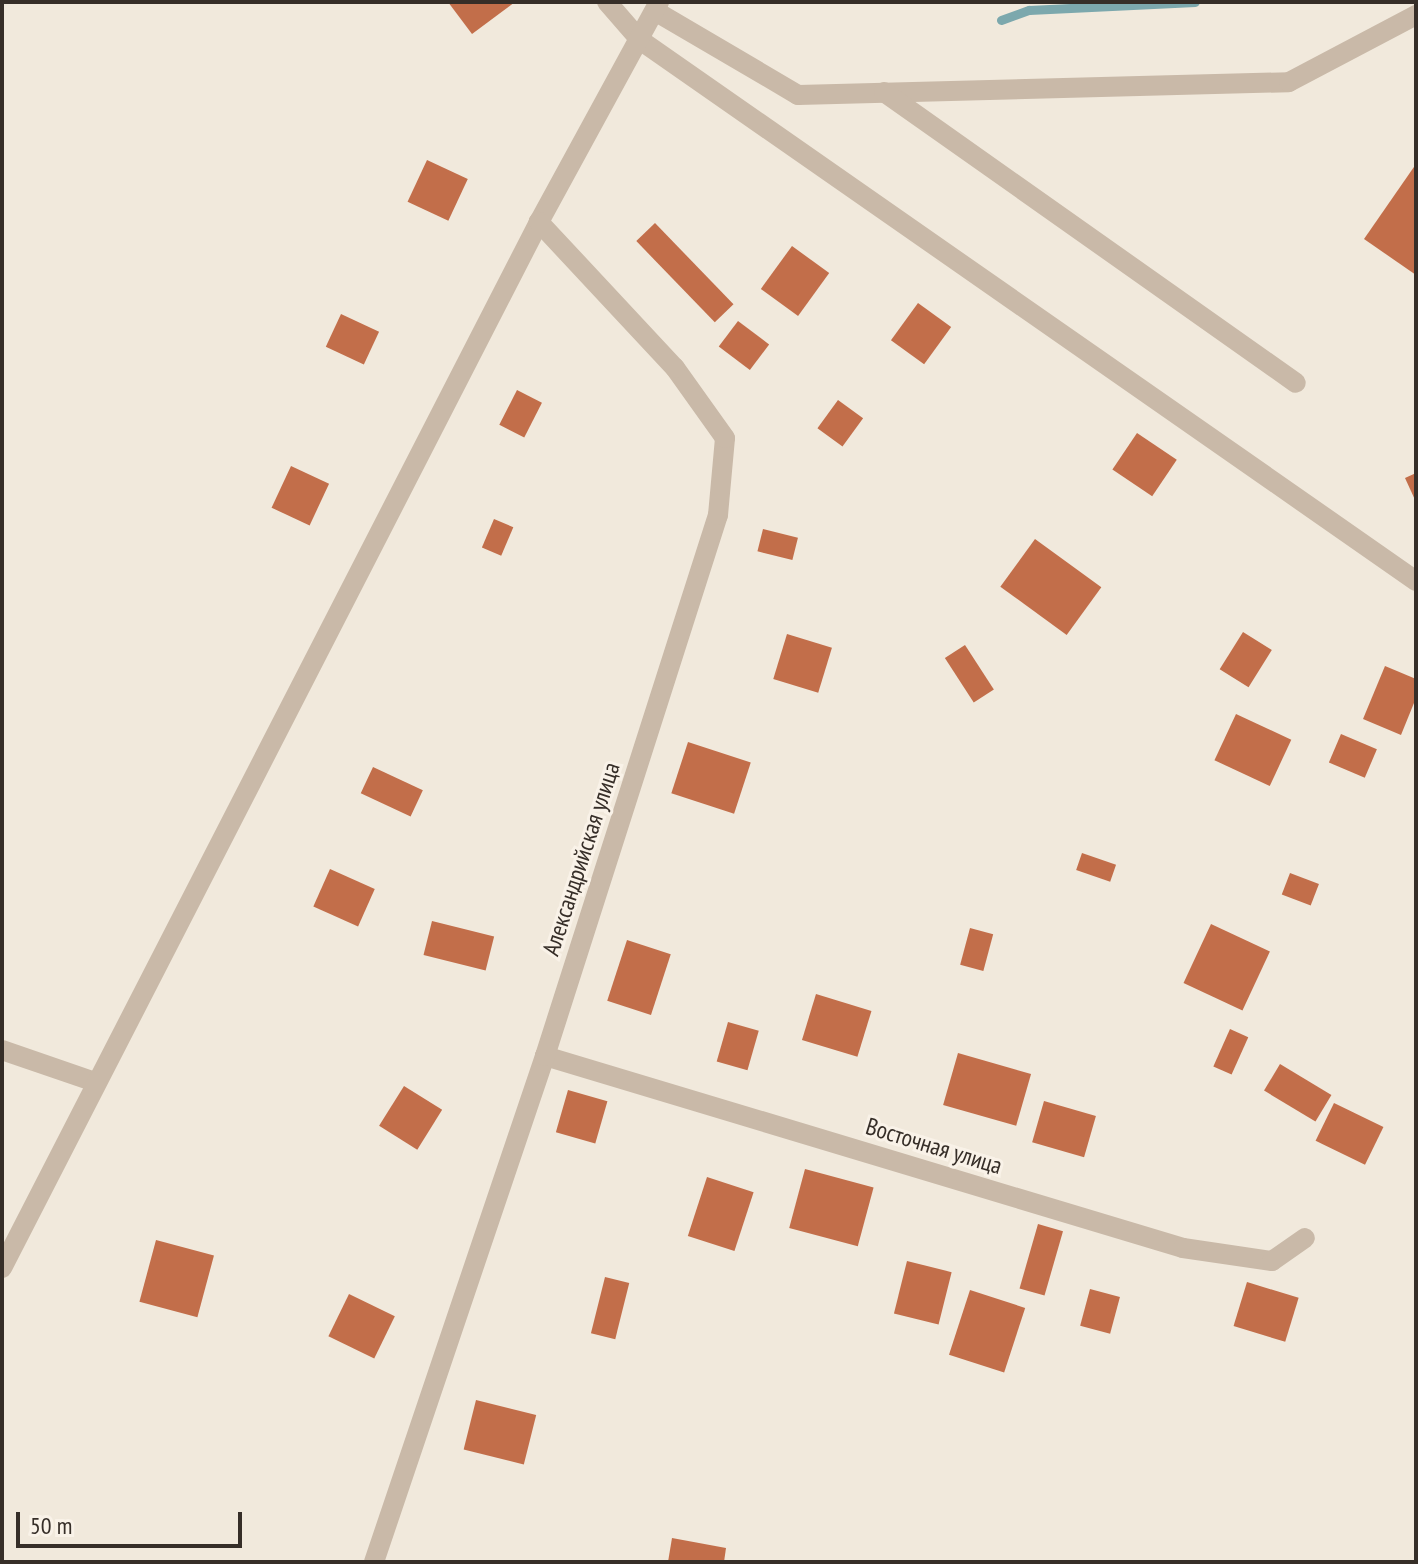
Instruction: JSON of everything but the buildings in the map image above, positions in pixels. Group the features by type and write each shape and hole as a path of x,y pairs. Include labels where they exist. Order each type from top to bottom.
{"street":[{"path":"607,2 640,40 1416,581"},
{"path":"2,1268 539,222 657,6 798,95 1289,82 1416,15"},
{"path":"884,92 1296,383"},
{"name":"Александрийская улица","path":"374,1562 545,1056 718,515 725,438 675,368 539,222"},
{"path":"2,1050 95,1082"},
{"name":"Восточная улица","path":"545,1056 1183,1248 1272,1261 1305,1238"}],"waterway":[{"path":"1001,20 1029,10 1195,2"}]}
